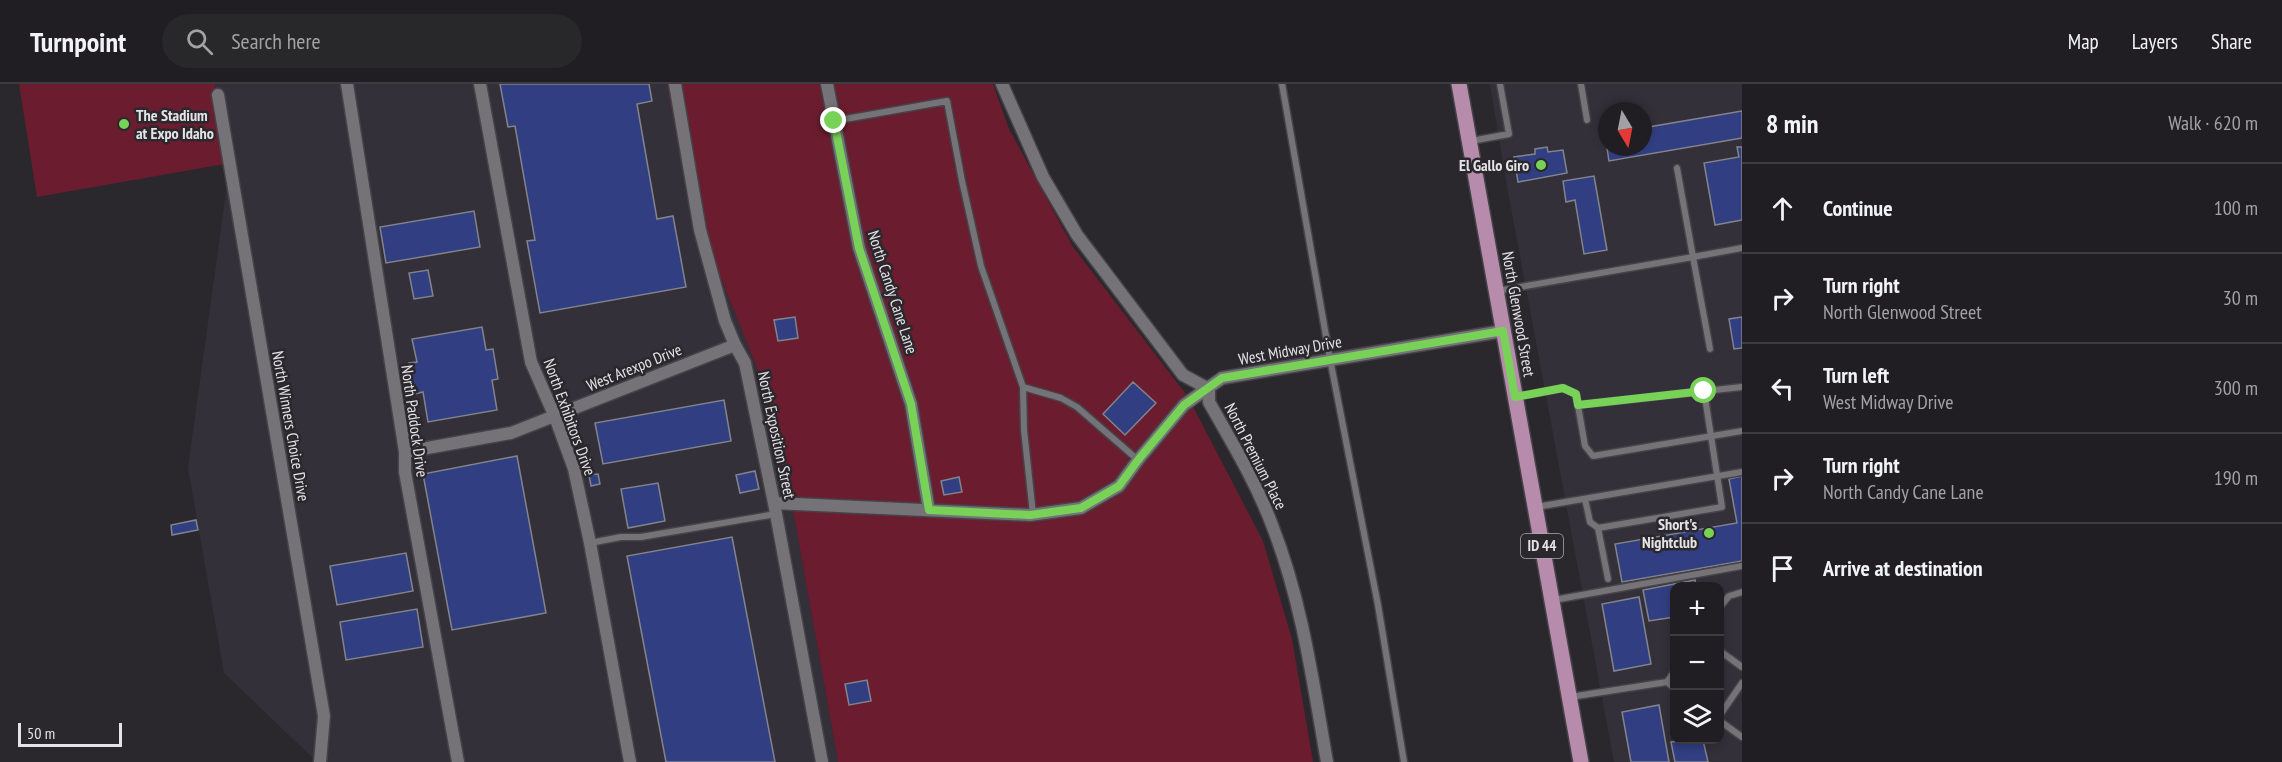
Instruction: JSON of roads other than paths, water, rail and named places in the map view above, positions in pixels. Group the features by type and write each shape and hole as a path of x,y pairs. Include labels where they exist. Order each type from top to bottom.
{"main road":[{"name":"North Glenwood Street","path":"1459,84 1581,762"}],"street":[{"name":"North Paddock Drive","path":"347,84 405,452 405,472 458,762"},
{"name":"North Exhibitors Drive","path":"480,84 531,362 574,469 590,543 630,762"},
{"name":"North Exposition Street","path":"675,84 700,230 726,321 745,363 775,508 822,762"},
{"name":"North Candy Cane Lane","path":"827,84 859,248 911,404 929,510"},
{"name":"North Premium Place","path":"1002,84 1043,177 1077,235 1183,375 1209,389 1209,402 1250,475 1273,525 1290,577 1306,636 1327,762"},
{"name":"North Winners Choice Drive","path":"217,90 324,716 320,762"},
{"name":"West Midway Drive","path":"775,508 1033,514 1081,508 1119,486 1184,405 1222,378 1503,331"},
{"name":"West Arexpo Drive","path":"405,452 511,433 735,345"}],"lane":[{"path":"1282,84 1330,359 1378,605 1404,762"},
{"path":"1469,141 1509,134 1500,84"},
{"path":"1581,84 1587,120"},
{"path":"834,121 947,101 981,266 1023,387 1024,430 1033,514"},
{"path":"1677,168 1710,350"},
{"path":"1496,291 1742,249"},
{"path":"1023,387 1061,398 1077,407 1138,460"},
{"path":"1578,405 1742,387"},
{"path":"1515,397 1563,388 1576,394 1585,446 1593,456 1742,431"},
{"path":"1598,528 1722,507 1704,391"},
{"path":"1535,507 1742,472"},
{"path":"1585,499 1590,522 1598,528 1608,579"},
{"path":"590,543 621,537 641,537 775,508"},
{"path":"1552,600 1742,566"},
{"path":"1724,602 1729,596 1742,592"},
{"path":"1724,654 1742,667"},
{"path":"1569,698 1667,682 1670,678"},
{"path":"1724,708 1742,683"},
{"path":"1724,724 1742,737"}],"place":[{"name":"The Stadium at Expo Idaho","path":"124,124"},
{"name":"El Gallo Giro","path":"1541,165"},
{"name":"Short's Nightclub","path":"1709,533"}]}
